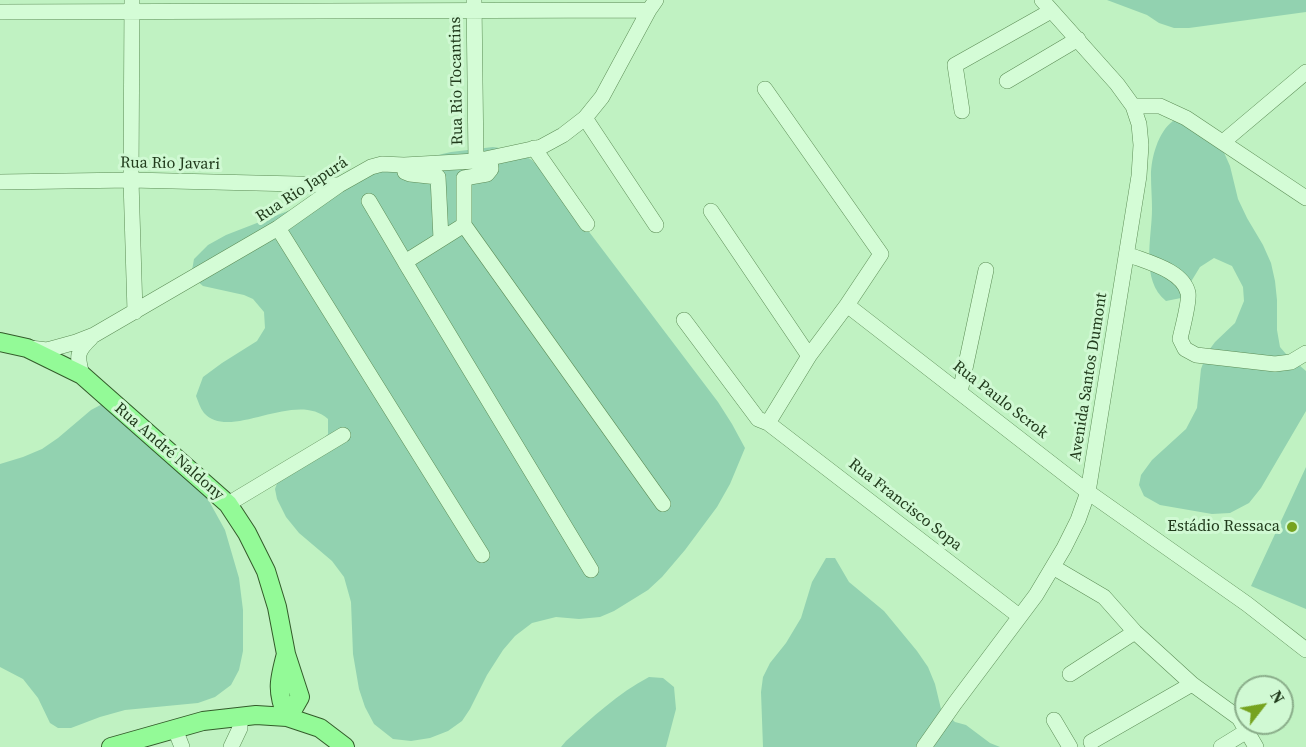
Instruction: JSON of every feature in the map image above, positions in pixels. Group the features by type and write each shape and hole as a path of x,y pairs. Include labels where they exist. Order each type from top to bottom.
{"main road":[{"name":"Rua André Naldony","path":"0,342 27,348 82,375 228,504 248,533 266,571 277,607 286,654 300,696 320,728"},
{"name":"Rua André Naldony","path":"286,654 279,690 286,717"},
{"path":"248,716 271,701 279,690"},
{"path":"286,717 296,706 300,696"},
{"path":"111,747 203,721 248,716 286,717 320,728 338,745"}],"street":[{"path":"0,12 132,5 653,5"},
{"path":"132,5 131,180 135,312"},
{"name":"Rua Rio Japurá","path":"27,348 47,350 94,335 278,228 339,185 371,167 382,164 404,165 483,160 541,147 563,135 585,118 602,97 653,5"},
{"name":"Rua Rio Tocantins","path":"474,6 483,160"},
{"path":"962,111 955,65 1046,6"},
{"name":"Avenida Santos Dumont","path":"924,747 1036,595 1064,548 1078,520 1088,492 1139,176 1141,145 1139,124 1133,106 1078,39 1046,6"},
{"path":"1007,81 1078,39"},
{"path":"1223,142 1306,72"},
{"path":"765,89 881,254 809,356 768,423"},
{"path":"1133,106 1160,106 1186,118 1306,198"},
{"path":"585,118 656,225"},
{"path":"534,148 587,224"},
{"path":"404,165 405,171 410,174 464,178 487,174 491,170 483,160"},
{"path":"438,177 441,239"},
{"path":"464,178 464,225 663,504"},
{"name":"Rua Rio Javari","path":"0,182 131,180 339,185"},
{"path":"369,201 591,570"},
{"path":"711,211 809,356"},
{"path":"405,262 464,225"},
{"path":"278,228 482,555"},
{"path":"1127,254 1174,273 1183,283 1188,295 1180,339 1185,349 1196,355 1275,364 1291,362 1306,353"},
{"path":"960,392 986,270"},
{"name":"Rua Paulo Scrok","path":"847,305 1088,492 1246,604 1306,650"},
{"name":"Rua Francisco Sopa","path":"684,320 758,419 768,423 1019,616"},
{"name":"Rua Rio Japurá","path":"82,375 78,353 94,335"},
{"path":"228,504 343,435"},
{"path":"1053,567 1104,597 1135,632 1192,684 1234,714"},
{"path":"1070,674 1135,632"},
{"path":"1091,742 1192,684"},
{"path":"231,747 248,716"},
{"path":"1054,720 1070,747"},
{"path":"175,729 182,747"},
{"path":"1221,747 1240,735"}],"green space":[{"path":"1107,0 1306,0 1306,12 1189,28 1174,28"},
{"path":"1187,119 1222,148 1230,166 1238,199 1271,263 1275,281 1280,347 1306,371 1306,411 1261,488 1249,503 1230,513 1212,514 1160,505 1144,496 1139,485 1141,475 1152,460 1186,429 1197,408 1201,369 1207,353 1235,323 1244,301 1243,287 1232,266 1214,258 1200,267 1181,298 1166,301 1153,282 1149,258 1152,161 1159,138 1168,126 1175,120"},
{"path":"493,147 513,150 532,160 546,175 718,402 745,448 730,484 717,507 685,550 648,590 600,617 579,619 556,617 532,623 515,636 503,650 462,721 448,731 430,738 411,741 393,739 374,724 359,689 353,654 351,602 344,577 332,561 299,533 286,517 277,499 275,489 280,475 328,434 328,419 314,411 298,409 230,422 215,420 204,413 196,396 203,377 257,341 265,328 264,312 253,299 203,286 191,276 194,259 208,245 226,235 379,172 451,152"},
{"path":"108,401 123,402 133,407 147,420 204,492 225,530 239,578 243,610 243,651 239,670 231,685 215,697 198,703 125,710 71,728 58,728 50,723 38,698 23,679 0,667 0,464 42,449 91,410"},
{"name":"Estádio Ressaca","path":"1306,467 1306,609 1251,586"},
{"path":"826,558 835,558 849,582 884,611 917,651 928,667 941,709 955,722 966,725 990,743 1000,747 763,747 761,692 763,677 801,618 812,582"},
{"path":"649,677 663,678 674,687 676,709 666,747 561,747 606,706"}],"place":[{"name":"Estádio Ressaca","path":"1292,527"}]}
